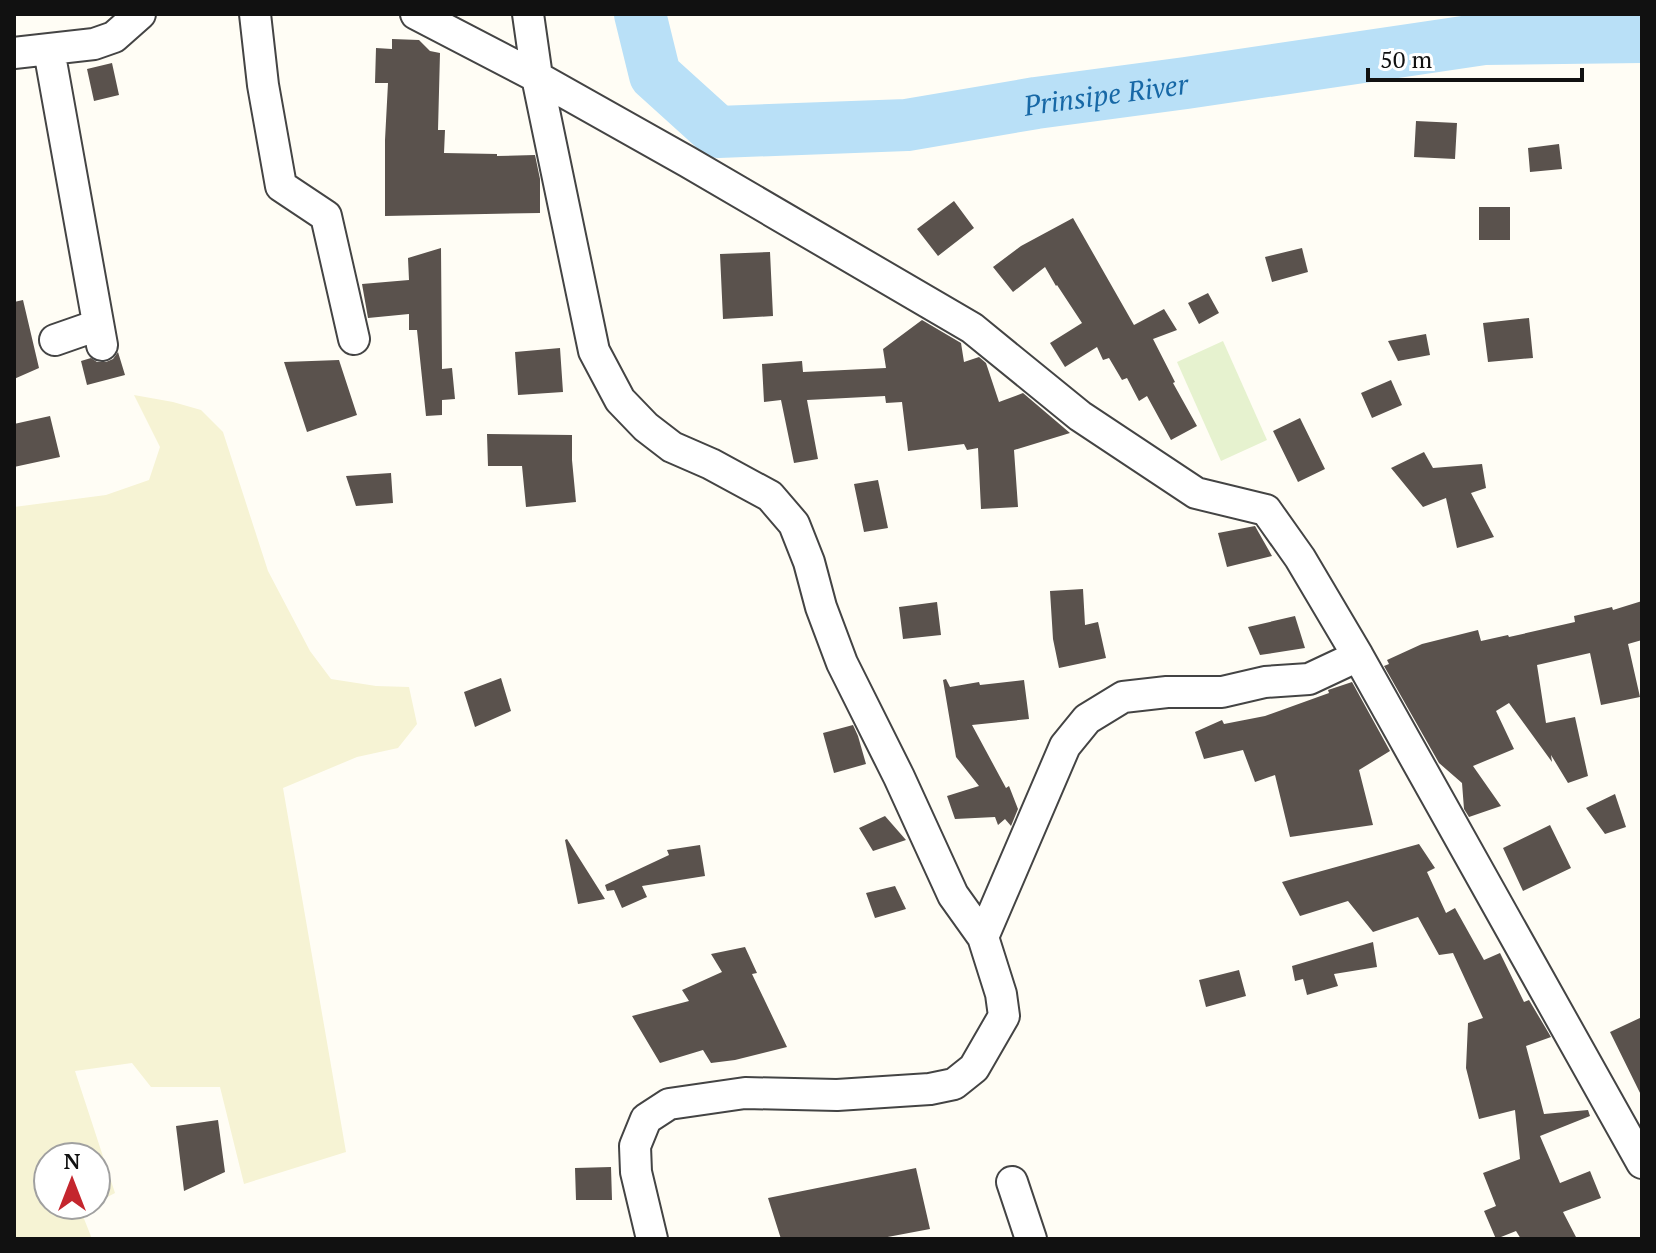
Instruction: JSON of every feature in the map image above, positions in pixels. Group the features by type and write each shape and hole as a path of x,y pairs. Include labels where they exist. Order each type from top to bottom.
{"street":[{"path":"14,53 94,44 114,37 140,14"},
{"path":"255,14 263,85 281,186 326,216 354,339"},
{"path":"416,14 537,77 688,162 972,328 1080,416 1196,493 1266,510 1300,558 1358,656 1642,1163"},
{"path":"528,14 537,77 594,351 620,400 646,427 672,447 770,496 794,524 842,663 953,895 983,937 1001,994 1004,1016 974,1068 954,1084 930,1089 837,1095 745,1093 669,1104 646,1119 635,1146 636,1172 652,1239"},
{"path":"49,50 100,335 55,340"},
{"path":"983,937 1065,746 1087,719 1123,697 1167,692 1222,692 1265,682 1309,679 1358,656"},
{"path":"1012,1182 1031,1239"}],"shaded area":[{"path":"134,395 201,410 223,432 268,571 310,651 331,679 409,687 417,724 398,748 357,757 283,788 346,1152 244,1184 220,1087 151,1087 132,1063 75,1071 98,1141 32,1141 32,1221 85,1221 92,1239 14,1239 14,507 106,495 149,480 160,447"}],"green space":[{"path":"1223,341 1267,440 1221,461 1177,362"}],"building":[{"path":"392,39 419,40 430,51 440,53 438,130 445,130 444,153 535,155 540,179 540,213 385,216 388,83 375,83 376,48 392,49"},
{"path":"112,63 119,95 94,101 87,69"},
{"path":"1416,121 1457,123 1455,159 1414,157"},
{"path":"1559,144 1562,169 1530,172 1528,148"},
{"path":"954,201 974,228 938,256 917,229"},
{"path":"1479,207 1510,207 1510,240 1479,240"},
{"path":"1073,218 1134,325 1164,309 1177,330 1153,339 1197,426 1171,440 1147,396 1139,401 1127,378 1122,380 1109,358 1103,360 1097,347 1065,367 1050,343 1082,323 1045,267 1013,292 993,267 1021,246"},
{"path":"441,248 442,369 452,368 455,399 442,400 442,415 426,416 417,330 409,330 409,314 368,318 362,284 409,280 408,258"},
{"path":"1302,248 1308,272 1272,282 1265,257"},
{"path":"770,252 773,316 723,319 720,254"},
{"path":"1208,293 1219,313 1199,324 1188,303"},
{"path":"23,300 39,368 14,379 14,302"},
{"path":"1529,318 1533,358 1488,362 1483,323"},
{"path":"922,320 961,343 964,362 979,357 986,363 999,402 1023,393 1070,433 1014,450 1018,507 981,509 978,448 967,450 964,444 908,451 902,402 886,403 885,396 807,400 818,459 794,463 781,400 764,402 762,364 802,361 803,372 886,368 883,349"},
{"path":"1426,334 1430,355 1398,361 1388,341"},
{"path":"560,348 563,392 518,395 515,352"},
{"path":"118,352 125,375 87,385 81,361 91,358 106,362"},
{"path":"339,360 357,415 307,432 284,362"},
{"path":"1391,380 1402,405 1372,418 1361,393"},
{"path":"50,416 60,457 14,467 14,424"},
{"path":"1300,418 1325,469 1298,482 1273,431"},
{"path":"487,434 572,435 576,502 526,507 522,466 488,466"},
{"path":"1424,452 1433,468 1482,464 1486,488 1471,493 1494,537 1457,548 1446,498 1423,507 1391,468"},
{"path":"391,473 393,503 356,506 346,476"},
{"path":"878,480 888,528 864,532 854,484"},
{"path":"1255,526 1272,556 1227,567 1218,533"},
{"path":"1083,589 1085,625 1098,622 1106,658 1059,668 1053,639 1050,591"},
{"path":"1642,601 1642,640 1628,644 1640,697 1601,705 1590,653 1537,665 1546,723 1575,717 1588,776 1568,783 1551,755 1552,762 1509,703 1496,711 1514,749 1473,766 1501,806 1469,817 1464,809 1462,783 1439,763 1384,666 1389,664 1387,660 1422,644 1478,630 1481,641 1509,637 1575,622 1574,616 1612,607 1613,610"},
{"path":"937,602 941,635 903,639 899,607"},
{"path":"1295,616 1305,648 1260,655 1248,627"},
{"path":"501,678 511,711 475,727 464,692"},
{"path":"946,679 950,687 1024,680 1029,719 972,725 1006,788 1009,786 1018,809 1011,826 1005,819 998,825 995,817 955,819 947,796 979,786 956,757 943,680"},
{"path":"1352,682 1390,751 1359,770 1373,825 1290,837 1275,775 1255,782 1243,750 1204,759 1195,732 1222,720 1224,724 1265,716"},
{"path":"853,725 866,764 834,773 823,733"},
{"path":"1615,794 1626,827 1605,834 1586,808"},
{"path":"885,816 906,840 873,851 859,828"},
{"path":"1550,825 1571,868 1523,891 1503,848"},
{"path":"567,839 605,899 578,904"},
{"path":"1419,844 1435,868 1427,872 1446,913 1455,908 1484,960 1500,953 1524,1002 1529,1000 1551,1037 1526,1046 1544,1114 1588,1110 1590,1116 1540,1136 1560,1183 1590,1171 1601,1198 1563,1212 1577,1239 1521,1239 1516,1231 1496,1239 1484,1211 1496,1206 1483,1173 1520,1159 1515,1110 1479,1119 1466,1068 1468,1023 1483,1018 1453,953 1439,955 1418,917 1373,932 1348,901 1300,916 1282,882"},
{"path":"700,845 705,876 642,886 647,897 622,908 614,890 607,891 605,885 669,855 667,850"},
{"path":"895,886 906,909 875,918 866,893"},
{"path":"1373,942 1377,967 1334,974 1338,986 1307,995 1303,979 1295,981 1292,966"},
{"path":"745,947 757,973 752,974 787,1047 711,1063 703,1050 660,1063 632,1016 689,1001 682,990 722,972 711,954"},
{"path":"1239,970 1246,996 1206,1007 1199,980"},
{"path":"1642,1017 1642,1097 1610,1032"},
{"path":"218,1120 225,1172 184,1191 176,1126"},
{"path":"611,1167 612,1200 576,1200 575,1168"},
{"path":"916,1168 930,1229 877,1239 781,1239 768,1198"}],"waterway":[{"name":"Prinsipe River","path":"640,14 655,75 718,132 907,125 1036,103 1484,39 1642,37"}]}
